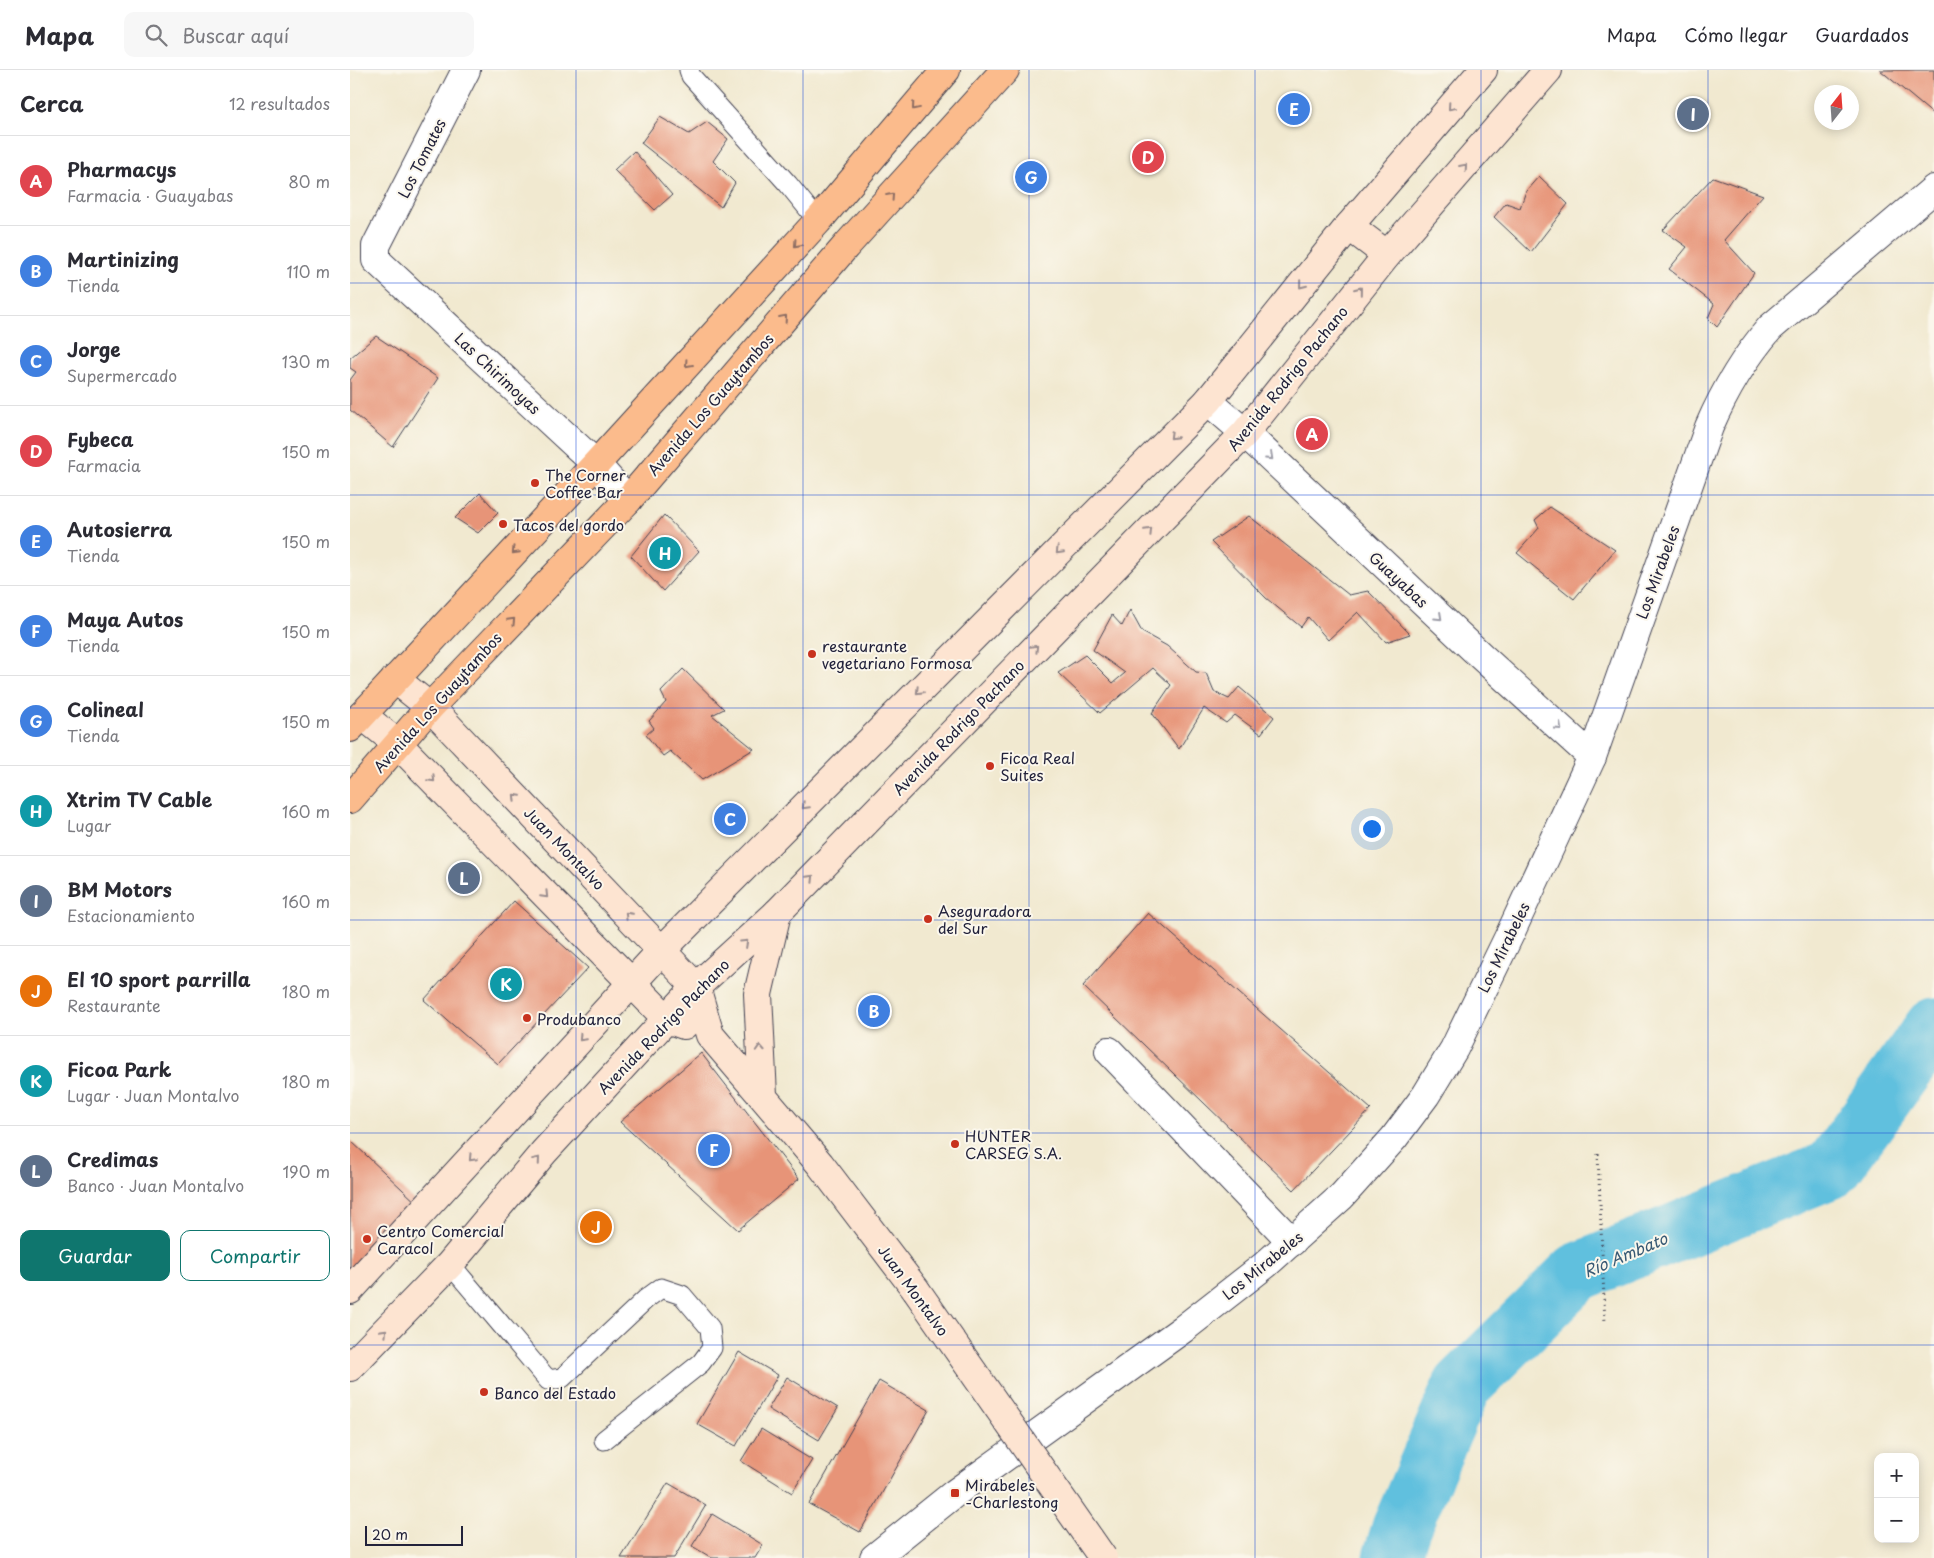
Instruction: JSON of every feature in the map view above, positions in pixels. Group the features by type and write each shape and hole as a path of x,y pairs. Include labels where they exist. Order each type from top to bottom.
{"main road":[{"path":"356,722 596,464 818,221 946,70"},
{"name":"Avenida Los Guaytambos","path":"350,799 430,707 628,500 846,246 1005,70"},
{"path":"350,1290 662,950 1208,401 1348,226 1483,70"},
{"name":"Avenida Rodrigo Pachano","path":"350,1368 450,1264 544,1152 696,987 777,913 1245,433 1387,255 1548,70"},
{"path":"818,221 846,246"},
{"path":"1348,226 1387,255"},
{"name":"Juan Montalvo","path":"395,679 430,707 696,987 710,1034 820,1164 916,1290 1103,1558"},
{"name":"Juan Montalvo","path":"356,722 398,744 668,1019 710,1034"},
{"path":"763,1096 758,994 777,913"}],"street":[{"name":"Los Tomates","path":"376,246 466,70"},
{"name":"Los Mirabeles","path":"874,1558 955,1493 1183,1329 1292,1242 1342,1196 1394,1138 1426,1095 1454,1049 1592,757 1709,427 1725,392 1748,353 1770,328 1934,189"},
{"name":"Las Chirimoyas","path":"376,246 376,260 596,464 628,500"},
{"name":"Guayabas","path":"1208,401 1245,433 1474,650 1592,757"},
{"path":"1109,1051 1292,1242"}],"lane":[{"path":"689,70 691,76 788,184 818,221"},
{"path":"450,1264 548,1380 562,1378 646,1299 661,1288 682,1295 710,1328 712,1348 701,1363 604,1440"}],"path":[{"path":"1598,1154 1605,1323"}],"building":[{"path":"1880,70 1934,70 1934,115"},
{"path":"660,117 689,134 707,122 728,139 713,161 735,183 721,207 641,143"},
{"path":"634,151 672,195 655,210 614,170"},
{"path":"1539,176 1568,204 1531,252 1494,217 1506,203 1520,208 1526,191"},
{"path":"1713,177 1763,195 1724,240 1754,273 1717,327 1708,318 1714,304 1669,269 1687,247 1663,230"},
{"path":"376,336 438,378 393,447 350,410 350,380 356,372 350,368 350,358"},
{"path":"480,493 498,513 478,533 455,518"},
{"path":"1550,507 1615,550 1574,599 1517,553 1539,528 1535,520"},
{"path":"664,515 699,551 663,591 631,556"},
{"path":"1249,516 1349,595 1368,591 1410,634 1386,642 1358,612 1328,640 1308,617 1301,627 1266,598 1211,542"},
{"path":"1130,610 1142,632 1167,646 1196,672 1206,673 1214,692 1229,699 1239,687 1274,717 1261,734 1235,715 1226,723 1204,708 1179,749 1152,713 1171,685 1153,668 1100,713 1058,673 1085,655 1113,683 1125,673 1093,650 1112,615 1122,626"},
{"path":"683,669 724,709 712,715 754,749 702,780 670,751 663,756 646,735 654,728 649,721 666,702 661,692"},
{"path":"514,901 588,968 498,1064 424,1000"},
{"path":"1148,913 1371,1109 1294,1190 1083,986"},
{"path":"701,1053 799,1179 738,1230 620,1122"},
{"name":"Centro Comercial Caracol","path":"350,1140 420,1206 350,1273"},
{"path":"739,1352 778,1375 736,1446 697,1424"},
{"path":"787,1377 838,1408 819,1440 768,1409"},
{"path":"879,1381 929,1410 860,1532 809,1504"},
{"path":"761,1429 812,1460 792,1493 741,1461"},
{"path":"668,1483 706,1505 674,1558 621,1558"},
{"path":"712,1514 763,1545 755,1558 712,1558 692,1546"}],"waterway":[{"name":"Río Ambato","path":"1392,1558 1401,1528 1462,1386 1578,1272 1832,1169 1934,1027"}],"place":[{"name":"Autosierra","path":"1294,109"},
{"name":"BM Motors","path":"1693,114"},
{"name":"Fybeca","path":"1148,157"},
{"name":"Colineal","path":"1031,177"},
{"name":"Pharmacys","path":"1312,434"},
{"name":"The Corner Coffee Bar","path":"535,483"},
{"name":"Tacos del gordo","path":"503,524"},
{"name":"Xtrim TV Cable","path":"665,553"},
{"name":"restaurante vegetariano Formosa","path":"812,654"},
{"name":"Ficoa Real Suites","path":"990,766"},
{"name":"Jorge","path":"730,819"},
{"name":"Credimas","path":"464,878"},
{"name":"Aseguradora del Sur","path":"928,919"},
{"name":"Ficoa Park","path":"506,984"},
{"name":"Martinizing","path":"874,1011"},
{"name":"Produbanco","path":"527,1018"},
{"name":"HUNTER CARSEG S.A.","path":"955,1144"},
{"name":"Maya Autos","path":"714,1150"},
{"name":"El 10 sport parrilla","path":"596,1227"},
{"name":"Centro Comercial Caracol","path":"367,1239"},
{"name":"Banco del Estado","path":"484,1392"},
{"name":"Mirabeles -Charlestong","path":"955,1493"}]}
